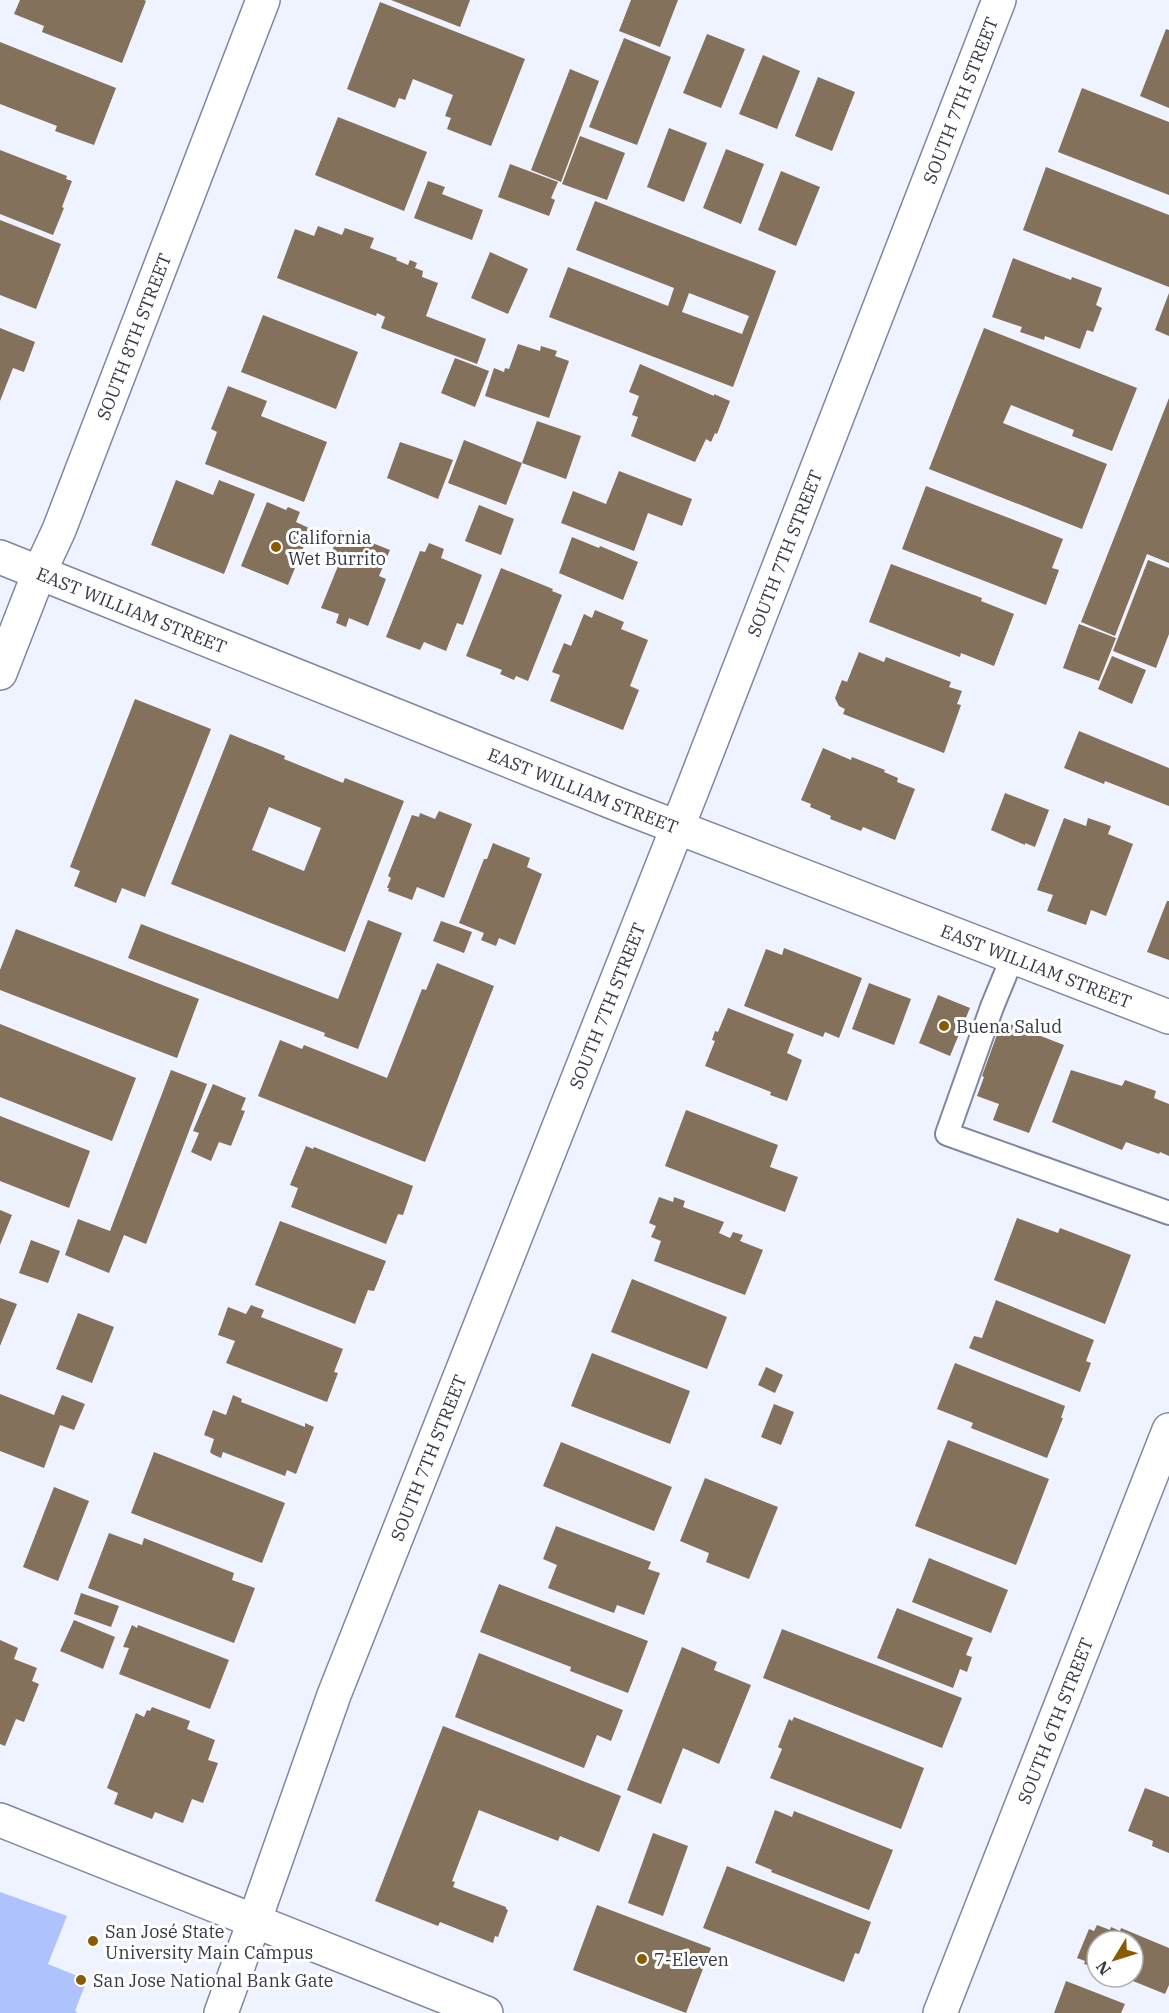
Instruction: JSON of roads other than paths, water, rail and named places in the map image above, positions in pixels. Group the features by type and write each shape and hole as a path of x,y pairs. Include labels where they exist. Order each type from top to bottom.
{"street":[{"name":"SOUTH 8TH STREET","path":"0,673 39,573 59,530 263,0"},
{"name":"SOUTH 7TH STREET","path":"221,2013 334,1695 677,827 999,0"},
{"name":"EAST WILLIAM STREET","path":"0,557 100,599 677,827 1169,1017"},
{"name":"SOUTH 6TH STREET","path":"940,2013 1169,1430"},
{"path":"0,1820 486,2013"}],"lane":[{"path":"1013,956 992,1007 947,1134 1169,1213"}],"place":[{"name":"California Wet Burrito","path":"276,547"},
{"name":"Buena Salud","path":"944,1026"},
{"name":"San José State University Main Campus","path":"93,1941"},
{"name":"7-Eleven","path":"642,1959"},
{"name":"San Jose National Bank Gate","path":"81,1980"}]}
